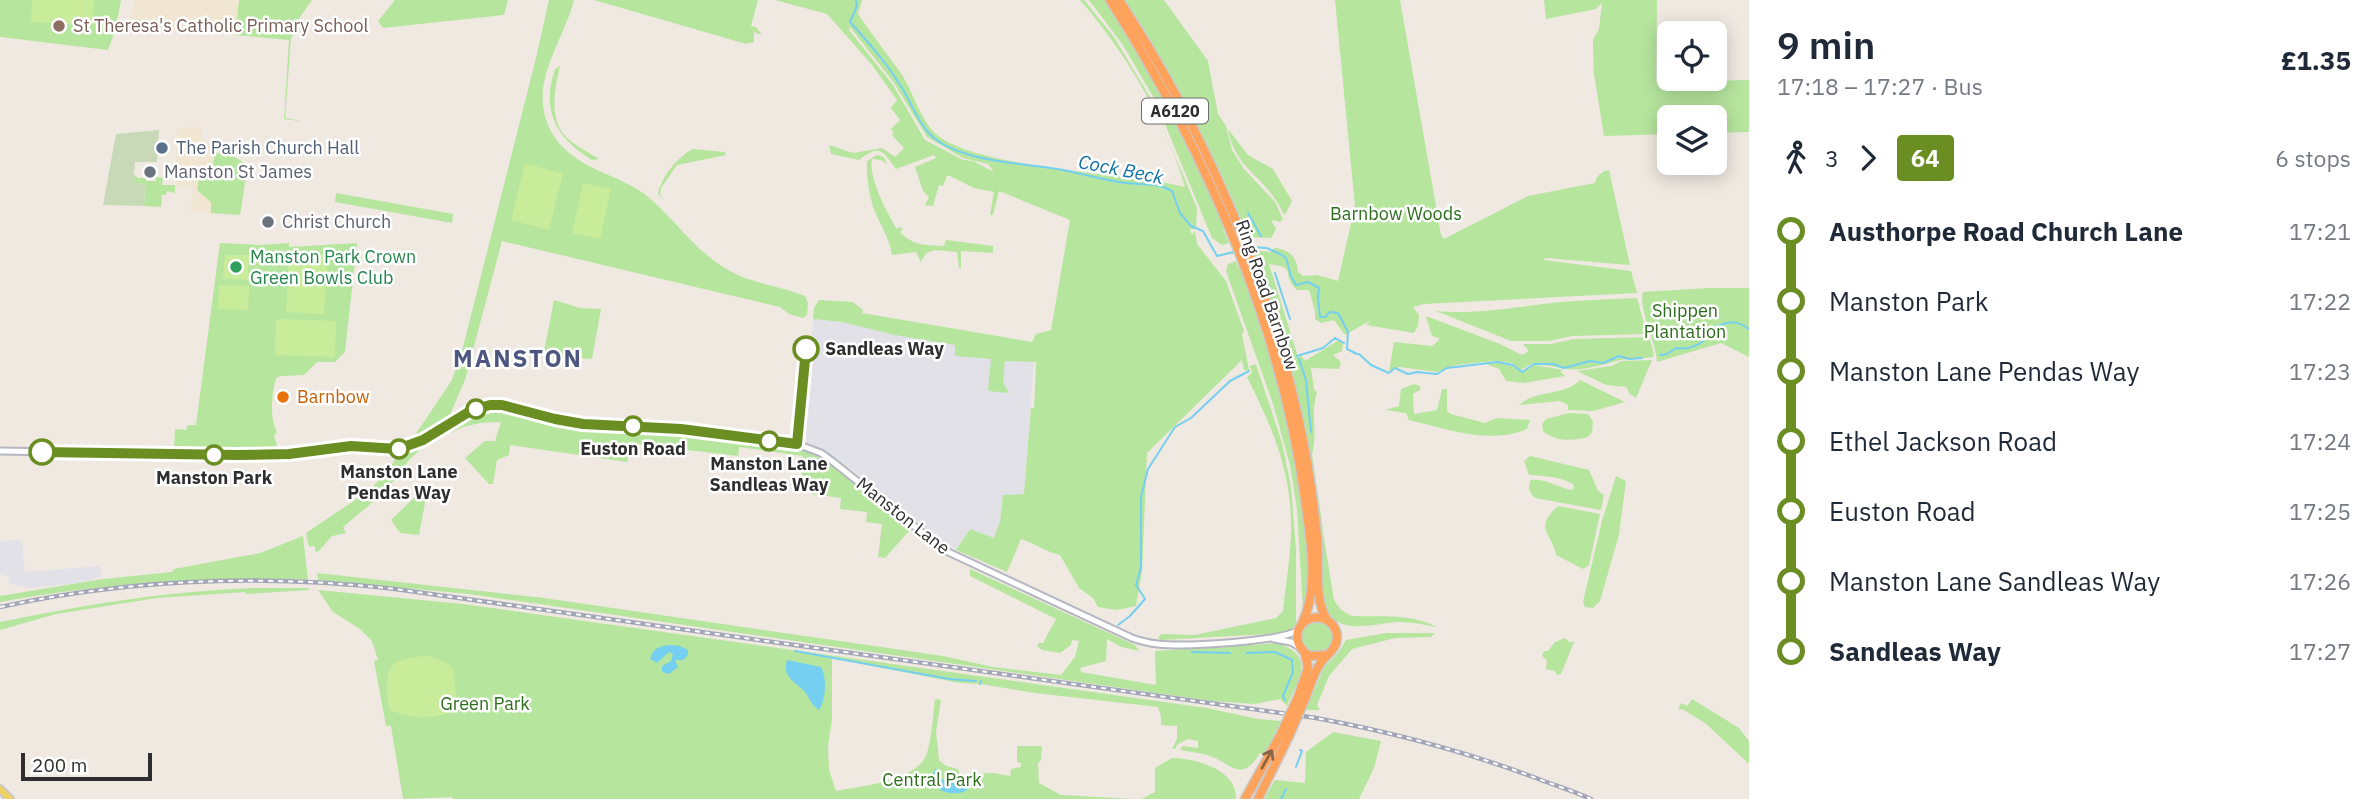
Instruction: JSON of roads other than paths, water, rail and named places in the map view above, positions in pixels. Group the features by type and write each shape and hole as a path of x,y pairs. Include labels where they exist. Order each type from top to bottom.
{"highway":[{"name":"Ring Road Barnbow","path":"1110,0 1182,124 1232,225"},
{"name":"Ring Road Barnbow","path":"1119,0 1148,45 1192,125 1285,367 1302,433 1315,514 1320,603 1328,620"},
{"name":"Ring Road Barnbow","path":"1248,266 1290,415 1305,496 1312,586 1310,603 1300,627"},
{"path":"1258,799 1301,698 1319,664 1332,651 1337,640 1335,628 1328,620 1312,618 1300,627 1298,641 1308,668 1301,698"},
{"path":"1303,650 1316,657 1326,655"},
{"path":"1245,799 1285,735"}],"main road":[{"path":"0,789 10,799"}],"street":[{"name":"Manston Lane","path":"0,451 289,454 351,446 398,449 423,440 472,410 490,405 502,405 583,424 681,429 797,444 821,453 940,547 1117,632 1144,642 1174,645 1271,638 1291,634 1300,627"},
{"name":"Manston Lane","path":"1271,638 1291,642 1303,650"}],"water":[{"path":"670,645 688,650 688,655 683,660 675,660 678,667 669,674 662,672 662,666 671,661 673,654 669,652 657,663 650,659 657,648"},
{"path":"787,660 821,667 825,688 819,710 790,679 786,671"},
{"path":"936,768 943,780 969,788 958,793 944,792 934,783"}],"waterway":[{"name":"Cock Beck","path":"856,0 857,6 850,22 889,68 924,127 934,138 946,146 977,157 1166,188 1172,191 1180,213 1191,226 1203,231 1217,256 1234,252"},
{"path":"1248,213 1261,236"},
{"name":"Cock Beck","path":"1249,247 1267,248 1282,255 1286,258 1296,285 1308,282 1319,288 1320,317 1325,317 1330,312 1338,313 1348,332 1347,349 1357,354"},
{"path":"1275,273 1290,319"},
{"name":"Cock Beck","path":"1716,327 1733,322 1749,329"},
{"path":"1297,356 1323,348 1335,338 1344,343"},
{"name":"Cock Beck","path":"1660,355 1676,348 1691,347 1705,340"},
{"name":"Cock Beck","path":"1359,354 1371,365 1389,373 1395,368 1408,374 1437,374 1447,368 1497,362 1513,365 1522,372 1534,364 1554,364 1564,368 1590,361 1603,363 1619,356 1629,359 1642,358"},
{"path":"1299,359 1306,380 1311,432"},
{"path":"1118,625 1145,599 1136,585 1141,567 1141,497 1148,469 1175,427 1191,418 1230,381 1249,371"},
{"path":"795,651 949,679 976,681"},
{"path":"1192,652 1230,653"},
{"path":"1247,653 1275,652 1292,660 1293,672 1283,696 1285,700"},
{"path":"1296,767 1302,751 1300,750"},
{"path":"911,787 925,781"},
{"path":"1281,799 1286,789"}],"railway":[{"path":"0,607 98,590 197,582 296,582 395,589 1316,718 1372,729 1455,751 1591,799"}],"place":[{"name":"St Theresa's Catholic Primary School","path":"59,26"},
{"name":"The Parish Church Hall","path":"162,148"},
{"name":"Manston St James","path":"150,172"},
{"name":"Christ Church","path":"268,222"},
{"name":"Manston Park Crown Green Bowls Club","path":"236,267"},
{"name":"Sandleas Way","path":"806,349"},
{"name":"Barnbow","path":"283,397"},
{"name":"Euston Road","path":"633,426"},
{"name":"Manston Lane Sandleas Way","path":"769,441"},
{"name":"Manston Lane Pendas Way","path":"399,449"},
{"name":"Manston Park","path":"214,455"}],"district":[{"name":"MANSTON","path":"518,359"}],"park label":[{"name":"Barnbow Woods","path":"1396,214"},
{"name":"Shippen Plantation","path":"1685,321"},
{"name":"Green Park","path":"485,704"},
{"name":"Central Park","path":"932,780"}]}
